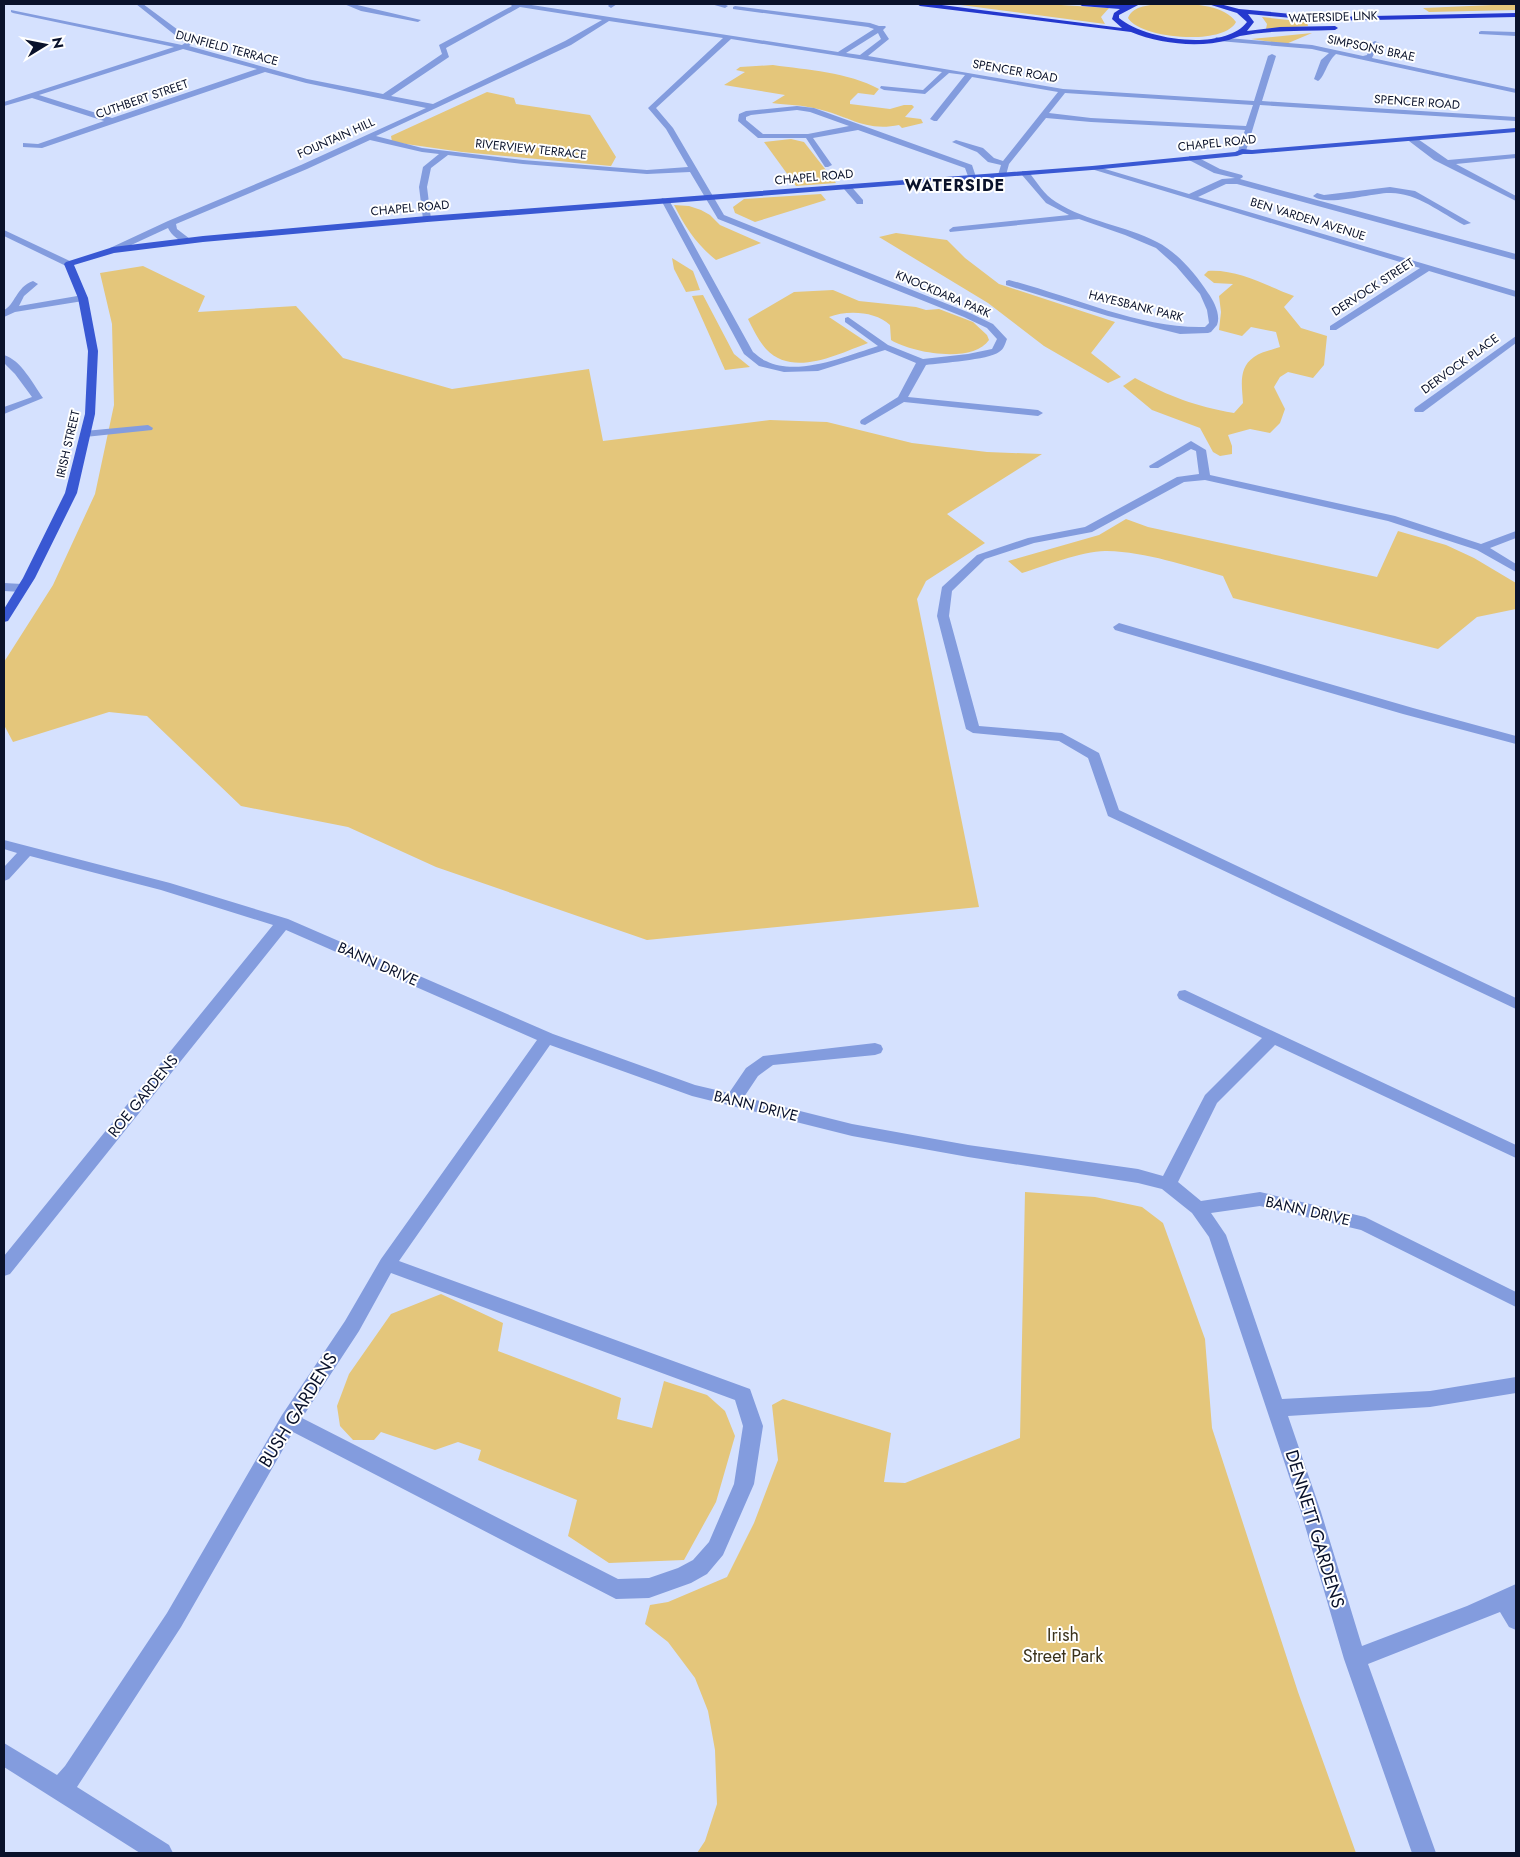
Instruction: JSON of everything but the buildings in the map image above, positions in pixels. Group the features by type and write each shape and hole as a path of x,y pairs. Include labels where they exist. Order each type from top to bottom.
{"highway":[{"name":"WATERSIDE LINK","path":"920,4 1129,31 1169,40 1193,41 1280,30 1347,28"},
{"path":"1082,4 1127,6 1137,4"},
{"name":"WATERSIDE LINK","path":"1211,4 1238,10 1324,19 1516,15"},
{"path":"1127,6 1116,14 1115,19 1119,25 1129,31"},
{"path":"1238,10 1247,16 1251,22 1250,28 1241,34"},
{"path":"1414,25 1516,22"}],"main road":[{"name":"CHAPEL ROAD","path":"113,250 187,241 427,219 1092,168 1237,154 1242,151 1252,152 1516,130"},
{"name":"FOUNTAIN HILL","path":"69,264 113,250"},
{"name":"IRISH STREET","path":"4,618 22,588 71,494 90,414 94,351 83,298 69,264"}],"street":[{"path":"4,104 183,47 190,43 139,4"},
{"path":"347,4 361,9 418,20"},
{"path":"384,97 446,55 442,47 516,4"},
{"name":"SPENCER ROAD","path":"516,4 606,20 970,74 1063,91 1516,119"},
{"path":"714,4 725,6"},
{"path":"736,8 870,25 882,30 885,39 861,58"},
{"name":"DUNFIELD TERRACE","path":"14,11 183,47 306,81 434,107"},
{"name":"FOUNTAIN HILL","path":"113,250 370,137 568,43 606,20"},
{"path":"839,54 882,30"},
{"path":"850,56 882,30"},
{"path":"1481,33 1516,34"},
{"path":"709,198 669,128 652,108 728,38"},
{"name":"SIMPSONS BRAE","path":"1219,39 1304,46 1516,91"},
{"path":"1364,58 1370,56 1375,43"},
{"path":"1318,79 1325,60 1335,52"},
{"path":"1242,151 1272,56"},
{"name":"CUTHBERT STREET","path":"26,145 39,146 265,70"},
{"path":"884,88 925,92 947,71"},
{"path":"934,118 970,74"},
{"path":"1002,175 1005,164 1063,91"},
{"path":"31,95 112,121"},
{"path":"860,127 808,136 761,136 742,121 742,116 749,113 797,108 811,110 860,127 969,167 972,177"},
{"path":"1043,115 1091,120 1248,128"},
{"path":"808,136 828,165"},
{"name":"RIVERVIEW TERRACE","path":"370,137 385,142 446,153 647,172 691,169"},
{"path":"1412,139 1446,163 1516,199"},
{"path":"956,142 980,150 991,160 1005,164"},
{"path":"427,219 424,187 427,167 446,153"},
{"path":"1446,163 1516,156"},
{"path":"1192,158 1218,171 1324,198 1390,190 1412,193 1467,223"},
{"name":"BEN VARDEN AVENUE","path":"1092,168 1516,294"},
{"name":"HAYESBANK PARK","path":"1009,283 1093,309 1180,331 1208,330 1214,323 1213,309 1202,290 1168,253 1147,241 1078,217 1052,203 1025,173"},
{"path":"1190,198 1225,181 1236,181 1516,257"},
{"path":"847,187 860,202"},
{"name":"KNOCKDARA PARK","path":"709,198 721,217 967,315 990,326 1002,339 1000,346 995,351 968,357 922,362 884,347 848,320"},
{"path":"664,200 749,354 763,364 784,369 818,368 884,347"},
{"path":"953,230 1078,217"},
{"path":"171,223 173,230 187,241"},
{"path":"4,233 69,264"},
{"name":"DERVOCK STREET","path":"1333,328 1427,268"},
{"path":"8,312 20,295 33,284"},
{"path":"8,312 83,298"},
{"name":"DERVOCK PLACE","path":"1419,410 1516,339"},
{"path":"4,358 20,372 38,398 4,411"},
{"path":"865,422 902,399 922,362"},
{"path":"902,399 1038,413"},
{"path":"85,434 148,428"},
{"path":"1154,466 1191,444 1201,450 1205,477"},
{"path":"1516,569 1482,548 1391,518 1205,477 1181,479 1088,530 1032,540 981,557 946,590 943,616 973,729 1062,737 1094,756 1113,814 1516,1004"},
{"path":"1482,548 1516,534"},
{"path":"4,587 22,588"},
{"path":"1119,627 1399,709 1516,740"},
{"name":"BANN DRIVE","path":"4,845 165,886 283,923 547,1038 692,1090 852,1130 968,1151 1138,1176 1168,1184 1198,1208 1260,1199 1365,1224 1516,1300"},
{"path":"4,876 27,850"},
{"name":"ROE GARDENS","path":"4,1269 283,923"},
{"path":"1185,995 1516,1152"},
{"path":"1168,1184 1211,1099 1273,1037"},
{"name":"BUSH GARDENS","path":"60,1789 73,1774 174,1620 289,1420 352,1326 387,1264 547,1038"},
{"path":"734,1100 752,1072 769,1060 875,1049"},
{"name":"DENNETT GARDENS","path":"1198,1208 1217,1235 1311,1512 1355,1658 1424,1853"},
{"path":"289,1420 616,1589 649,1588 684,1576 700,1567 716,1548 744,1484 753,1426 743,1395 387,1264"},
{"path":"1276,1408 1430,1399 1516,1385"},
{"path":"1355,1658 1474,1613 1510,1597 1516,1620"},
{"path":"4,1754 162,1853"}],"green space":[{"path":"953,4 1045,4 1109,8 1101,17 1105,24"},
{"path":"1163,4 1192,4 1213,8 1230,15 1236,22 1228,30 1216,34 1200,37 1182,37 1149,31 1136,25 1128,18 1138,8"},
{"path":"1516,4 1516,10 1429,12 1423,8"},
{"path":"1262,17 1307,22 1308,26 1266,29 1267,24"},
{"path":"1312,33 1286,44 1251,39"},
{"path":"773,65 827,72 867,83 879,89 874,95 858,93 850,101 850,104 890,109 912,105 914,107 905,117 921,119 923,123 902,128 899,125 887,127 867,125 812,108 772,103 785,95 724,85 745,72 736,70 740,67"},
{"path":"487,92 514,98 516,104 590,115 616,157 611,166 462,152 392,142 391,136"},
{"path":"791,139 804,142 836,183 796,186 764,142"},
{"path":"821,194 826,200 755,222 735,213 733,207 744,199"},
{"path":"674,205 689,206 701,210 710,215 720,225 761,243 716,260 692,235"},
{"path":"896,233 947,240 965,258 999,284 1115,322 1091,353 1121,377 1108,383 1044,346 988,303 879,237"},
{"path":"672,258 693,271 700,290 686,292 674,269"},
{"path":"143,266 205,296 198,312 296,306 343,358 452,389 589,369 603,441 770,420 827,422 912,443 987,452 1042,454 947,514 985,543 926,581 917,599 979,907 647,940 436,867 348,827 241,806 147,716 109,712 13,742 4,725 4,662 53,585 95,494 114,405 112,324 100,273"},
{"path":"1208,271 1241,275 1294,296 1284,307 1301,328 1327,336 1324,365 1313,378 1288,372 1280,377 1274,387 1285,409 1280,423 1270,433 1250,429 1228,435 1232,446 1232,454 1220,456 1213,452 1200,428 1152,410 1123,386 1135,378 1183,400 1234,413 1243,403 1242,378 1245,366 1257,355 1280,347 1276,332 1251,327 1242,336 1219,330 1221,312 1219,296 1233,284 1214,283 1204,275"},
{"path":"833,290 859,301 916,307 926,310 939,309 973,322 987,335 989,340 981,347 970,352 942,354 927,352 901,345 891,340 890,325 884,320 869,314 844,313 829,317 868,343 816,361 789,362 777,358 766,349 748,319 794,292"},
{"path":"703,295 734,354 750,367 725,370 692,296"},
{"path":"1126,519 1148,527 1377,577 1398,531 1446,545 1474,558 1516,583 1516,609 1477,617 1438,649 1233,598 1223,576 1152,557 1122,552 1098,551 1022,573 1008,561 1099,535"},
{"name":"Irish Street Park","path":"1025,1192 1095,1197 1142,1207 1163,1223 1205,1339 1212,1428 1298,1692 1356,1853 697,1853 705,1841 717,1804 715,1750 708,1711 695,1678 668,1642 645,1624 650,1605 668,1602 727,1577 754,1523 778,1460 772,1405 783,1399 891,1433 884,1482 905,1483 1020,1438"},
{"path":"441,1294 503,1323 498,1351 621,1398 617,1419 652,1428 664,1381 707,1395 725,1411 735,1436 716,1502 684,1560 609,1563 568,1536 577,1500 478,1460 481,1450 458,1442 435,1450 381,1432 374,1440 353,1440 340,1426 337,1406 349,1374 391,1314"}],"district":[{"name":"WATERSIDE","path":"955,185"}]}
